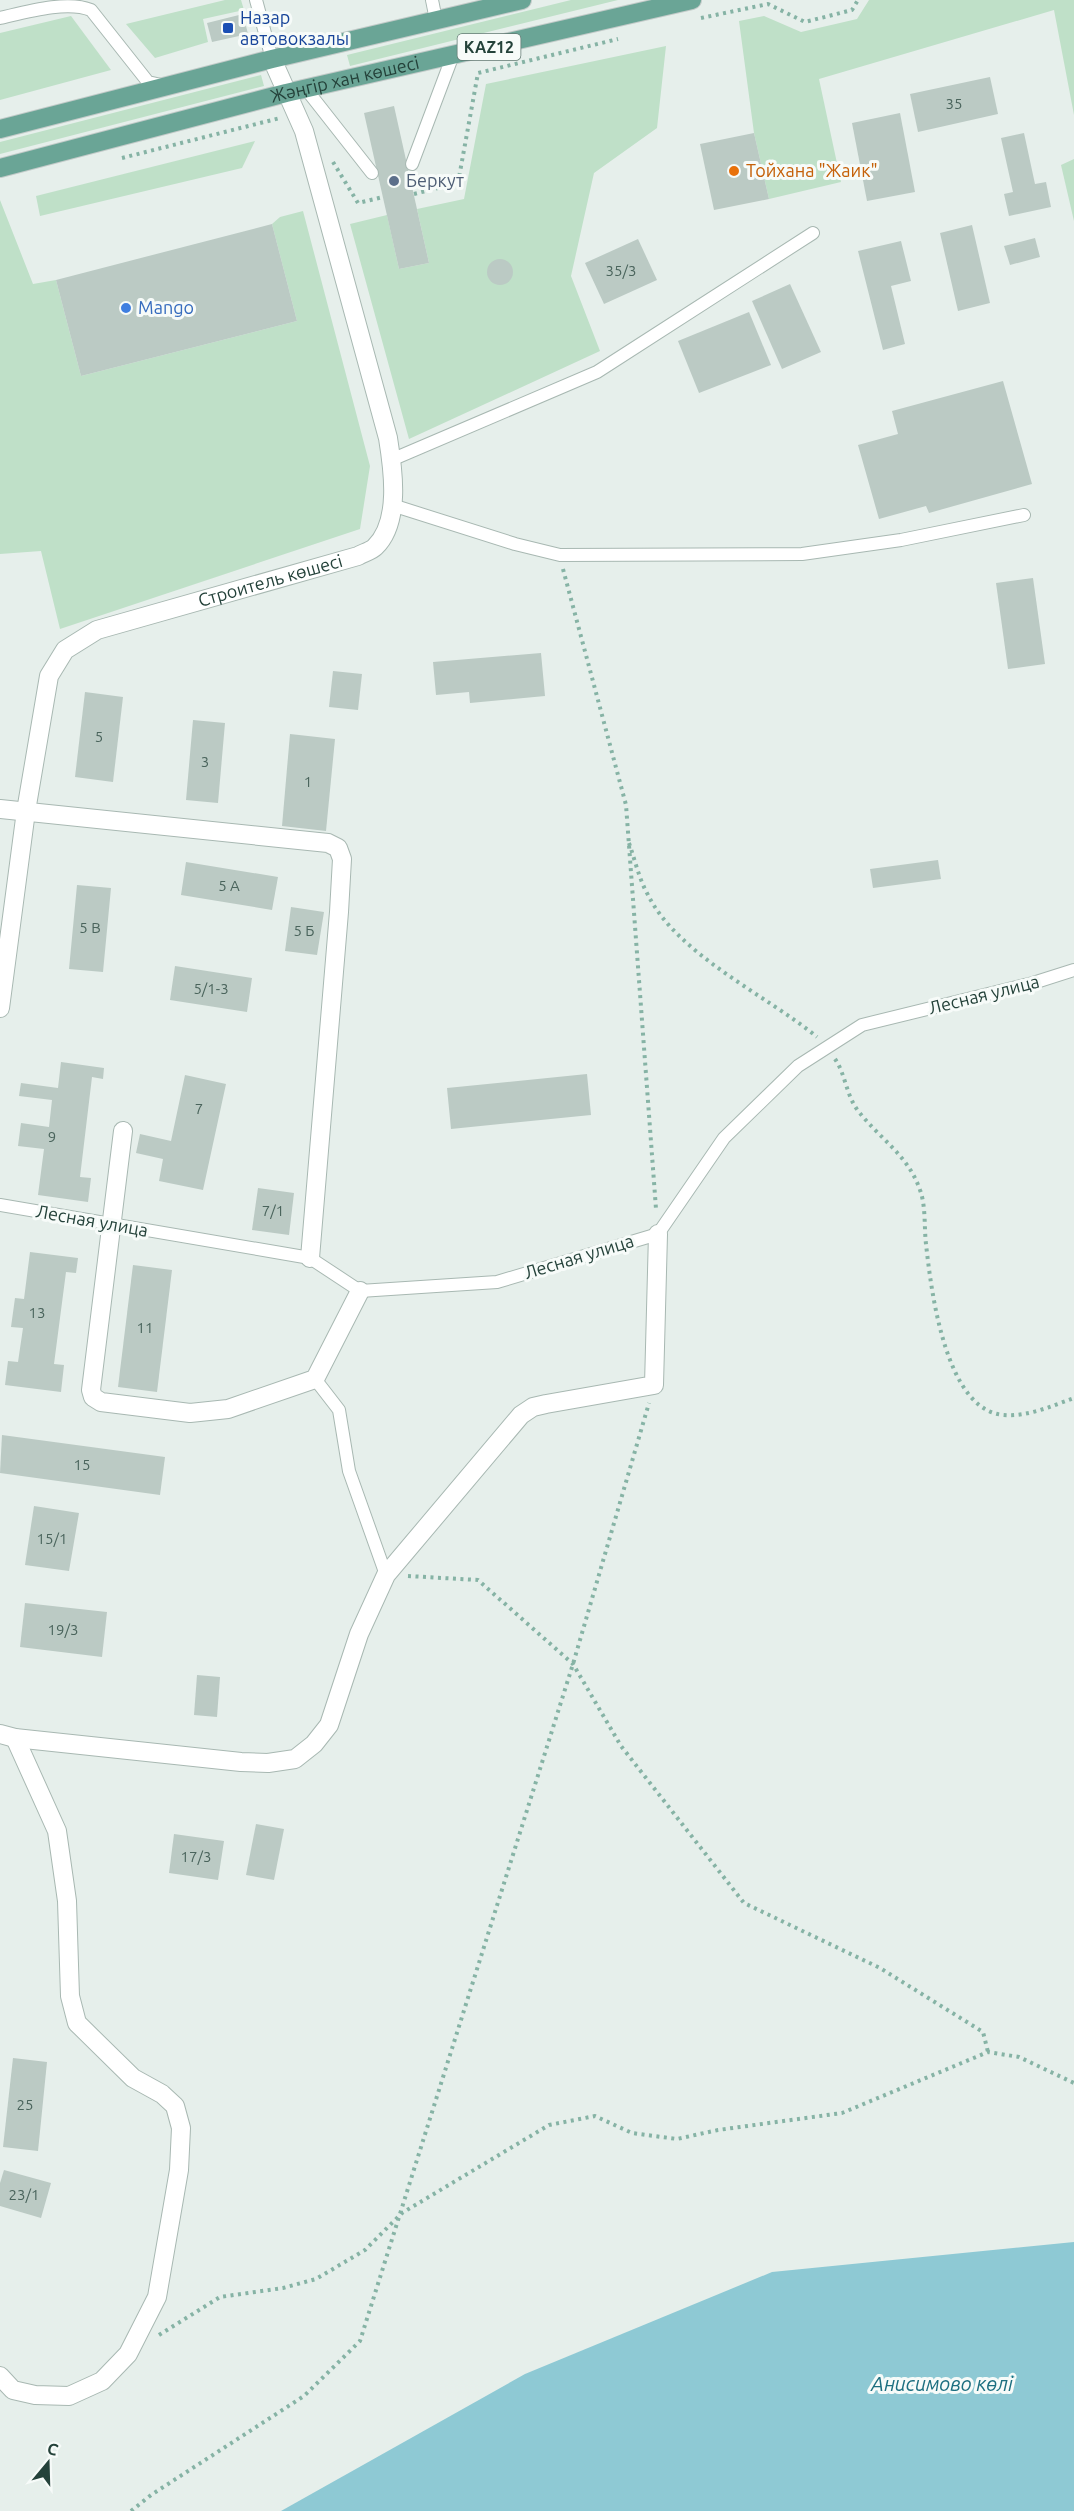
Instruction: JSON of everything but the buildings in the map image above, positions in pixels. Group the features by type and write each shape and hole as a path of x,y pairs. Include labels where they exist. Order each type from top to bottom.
{"main road":[{"name":"Жәңгір хан көшесі","path":"0,129 272,59 522,0"},
{"name":"Жәңгір хан көшесі","path":"0,168 286,93 692,0"}],"street":[{"name":"Строитель көшесі","path":"0,1008 26,811 49,676 65,650 97,630 358,556 374,547 379,540 392,505 395,483 391,460 304,131 272,59"},
{"path":"0,809 328,843 338,848 342,859 339,912 310,1258"},
{"path":"123,1131 91,1390 93,1398 101,1402 190,1413 228,1409 315,1379 360,1291"},
{"path":"7,1736 241,1762 268,1763 295,1759 314,1744 329,1725 359,1634 386,1575 521,1415 532,1407 654,1385 658,1234"},
{"path":"0,2376 13,2390 35,2395 69,2396 102,2381 128,2354 157,2297 179,2170 181,2128 175,2106 162,2094 134,2078 77,2023 70,1996 67,1901 57,1831 7,1736"}],"lane":[{"path":"256,0 272,59"},
{"path":"432,0 436,20"},
{"path":"0,18 69,3 83,5 90,10 148,82 165,86"},
{"path":"412,164 453,55"},
{"path":"306,89 372,172"},
{"path":"391,460 597,372 813,233"},
{"path":"392,505 515,544 560,555 801,554 901,540 1024,515"},
{"name":"Лесная улица","path":"0,1205 310,1258 360,1291 497,1282 658,1234 724,1138 798,1066 862,1025 1033,983 1074,970"},
{"path":"315,1379 339,1410 349,1471 386,1575"}],"path":[{"path":"692,20 768,4 805,22 852,10 858,0"},
{"path":"414,194 458,183 478,73 624,37"},
{"path":"112,160 274,119 297,117"},
{"path":"328,153 358,203 383,197"},
{"path":"560,555 626,805 658,1234"},
{"path":"629,843 648,895 664,919 693,947 828,1047 840,1066 848,1095 858,1112 913,1169 921,1194 926,1247 939,1324 954,1373 964,1390 979,1406 1002,1415 1046,1408 1074,1398"},
{"path":"131,2511 151,2495 304,2396 360,2341 573,1664 654,1385"},
{"path":"386,1575 478,1580 573,1664 621,1746 744,1903 880,1968 983,2032 988,2052"},
{"path":"155,2337 220,2297 284,2288 316,2279 365,2250 402,2213 549,2125 595,2116 632,2133 677,2139 718,2130 842,2113 988,2052 1019,2057 1074,2083"}],"green space":[{"path":"225,0 241,0 244,10 203,19 208,42 155,58 126,24"},
{"path":"571,0 618,0 350,66 347,55"},
{"path":"869,0 1074,0 1074,115 1054,10 819,79 841,182 769,199 754,133 739,21 764,16 801,32 857,19"},
{"path":"71,16 111,70 0,100 0,33"},
{"path":"666,46 657,128 594,173 571,276 600,351 409,439 350,224 387,215 399,269 429,263 417,209 464,199 486,84"},
{"path":"261,75 264,86 0,154 0,142"},
{"path":"255,141 242,168 40,216 36,196"},
{"path":"1074,159 1074,221 1061,165"},
{"path":"0,200 33,284 56,280 81,376 297,321 272,224 280,217 303,211 370,466 360,529 60,629 41,551 0,554"}],"water":[{"name":"Анисимово көлі","path":"1074,2242 1074,2511 281,2511 525,2374 772,2272"}],"place":[{"name":"Назар автовокзалы","path":"228,28"},
{"name":"Тойхана \"Жаик\"","path":"734,171"},
{"name":"Беркут","path":"394,181"},
{"name":"Mango","path":"126,308"}]}
